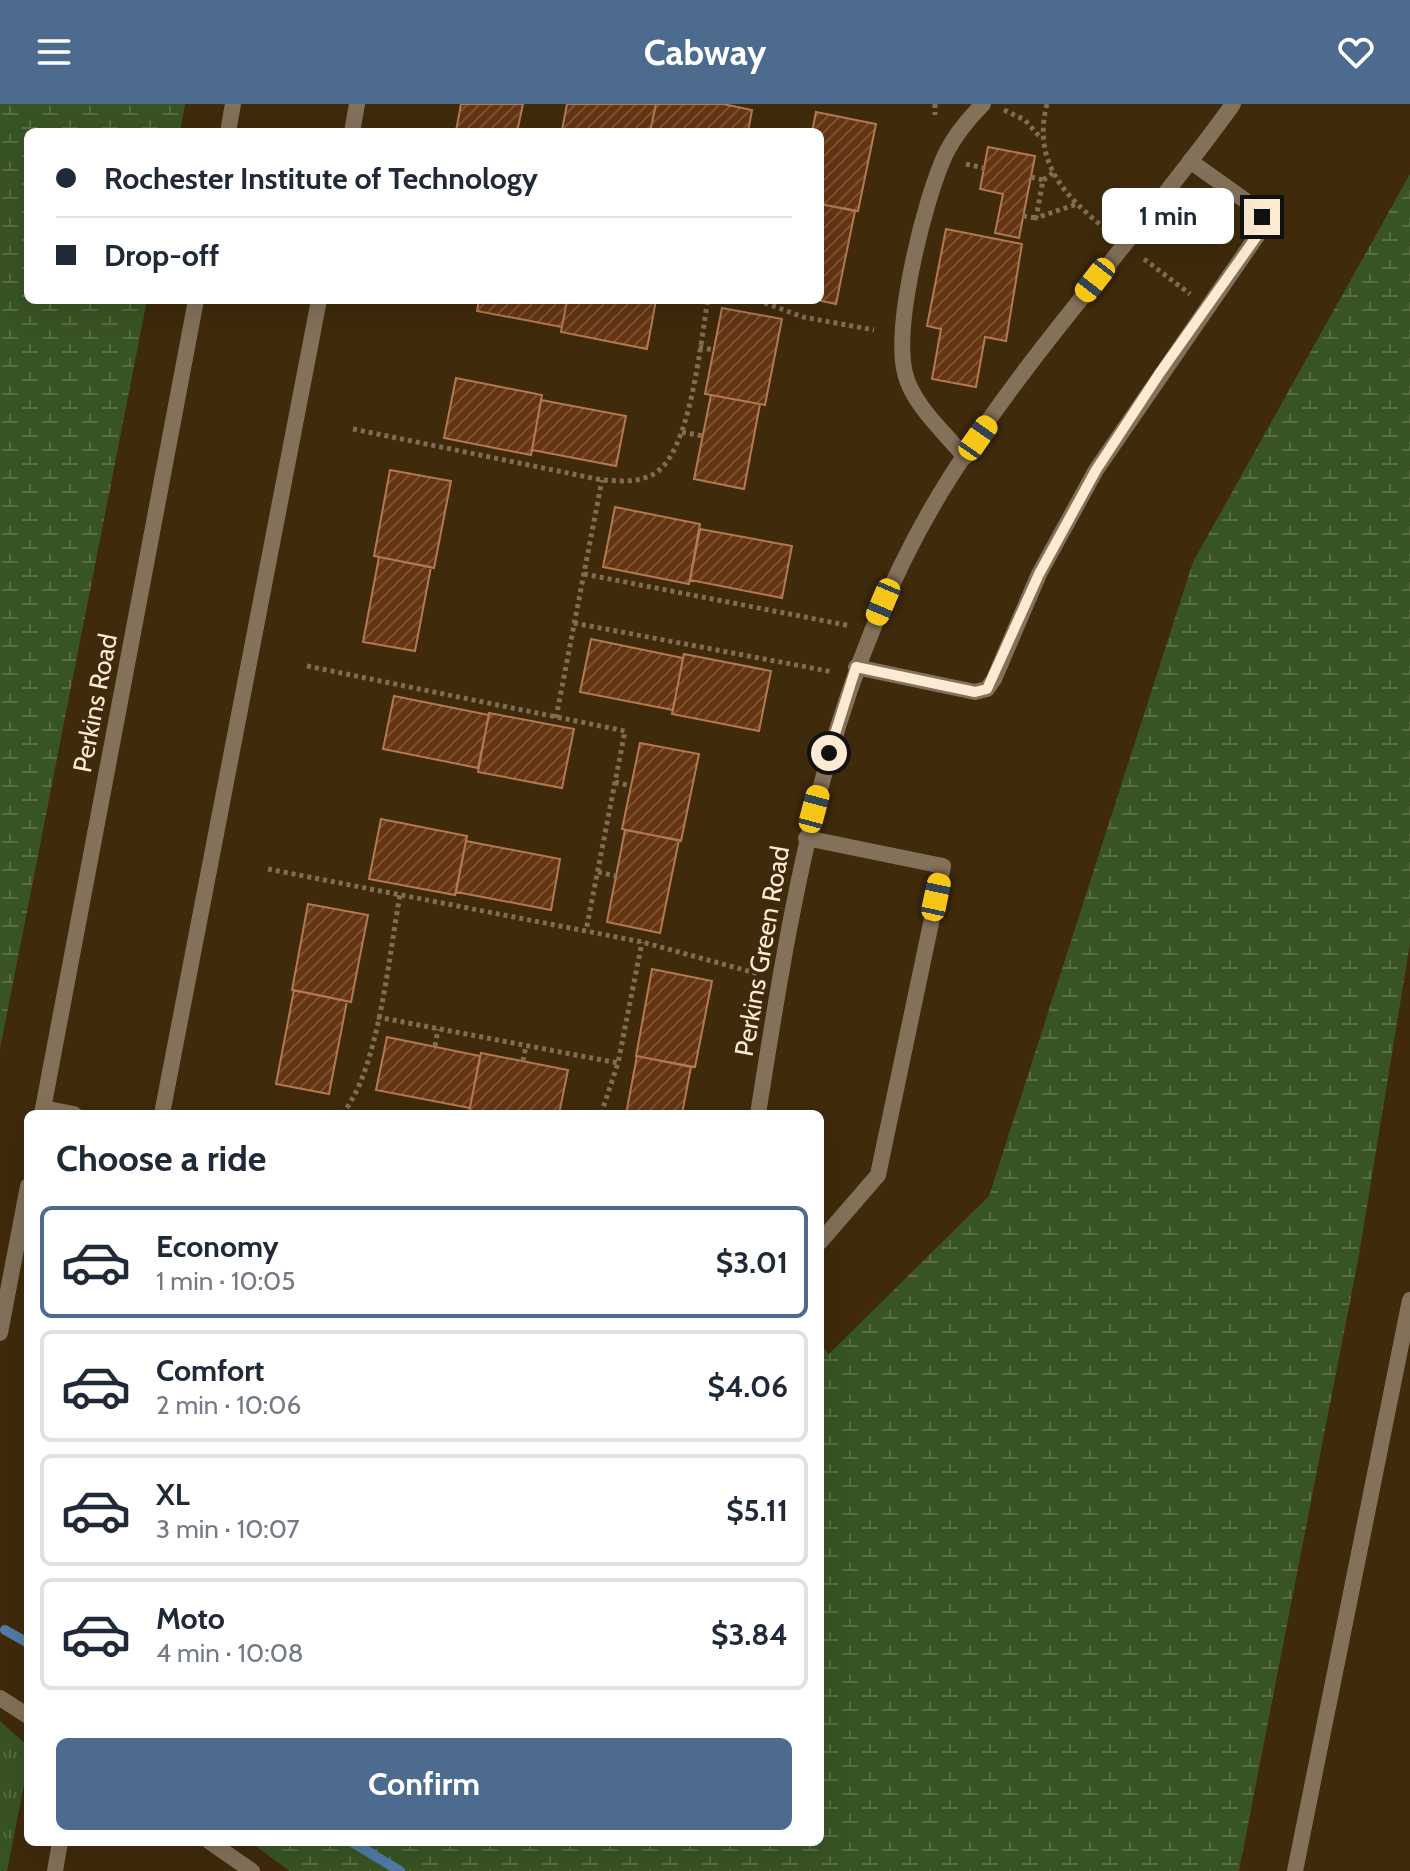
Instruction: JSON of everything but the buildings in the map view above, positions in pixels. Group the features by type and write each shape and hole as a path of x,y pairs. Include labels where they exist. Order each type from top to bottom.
{"street":[{"path":"229,128 233,104"},
{"path":"353,128 357,104"},
{"path":"965,457 921,405 905,376 902,342 930,189 948,149 983,104"},
{"name":"Perkins Green Road","path":"759,1110 806,838 854,671 871,630 915,537 965,457 1071,311 1233,104"},
{"path":"854,671 975,692 987,689 994,679 1039,574 1096,470 1159,374 1259,233 1262,217 1253,206 1190,161"},
{"name":"Perkins Road","path":"42,1110 195,304"},
{"path":"163,1110 318,304"},
{"path":"806,838 943,866 878,1175 824,1237"},
{"path":"0,1333 24,1207"},
{"path":"1295,1871 1410,1300"},
{"path":"6,1701 24,1713"},
{"path":"55,1871 59,1846"},
{"path":"216,1846 252,1871"}],"path":[{"path":"935,104 935,115"},
{"path":"1041,138 1047,104"},
{"path":"1003,110 1025,120 1041,138 1053,173 1077,204 1108,231"},
{"path":"961,163 984,168"},
{"path":"1036,218 1043,180 1053,173"},
{"path":"1031,177 1043,180"},
{"path":"1023,216 1036,218 1077,204"},
{"path":"1140,256 1169,279"},
{"path":"353,429 602,480 633,482 653,475 667,463 682,432 707,304"},
{"path":"771,304 803,317 874,330"},
{"path":"699,347 713,350"},
{"path":"682,432 703,436"},
{"path":"556,718 602,480"},
{"path":"584,574 871,630"},
{"path":"574,623 854,671"},
{"path":"307,666 625,731 586,931"},
{"path":"615,782 631,786"},
{"path":"268,869 642,942 780,978"},
{"path":"598,872 616,876"},
{"path":"346,1110 356,1098 362,1083 400,895"},
{"path":"602,1110 618,1063 642,942"},
{"path":"377,1017 618,1063"},
{"path":"435,1046 438,1029"},
{"path":"523,1061 526,1046"}],"green space":[{"path":"0,104 185,104 181,128 24,128 24,304 146,304 0,1049"},
{"path":"1410,174 1410,943 1359,1255 1239,1871 290,1871 256,1846 824,1846 824,1348 829,1354 989,1196 1193,562"},
{"path":"0,1721 24,1742 24,1785 7,1871 0,1871"}],"waterway":[{"path":"5,1630 24,1641"},
{"path":"359,1846 400,1871"}],"route":[{"path":"829,753 856,667 975,692 987,689 1039,574 1096,470 1159,374 1259,233 1262,217"}]}
